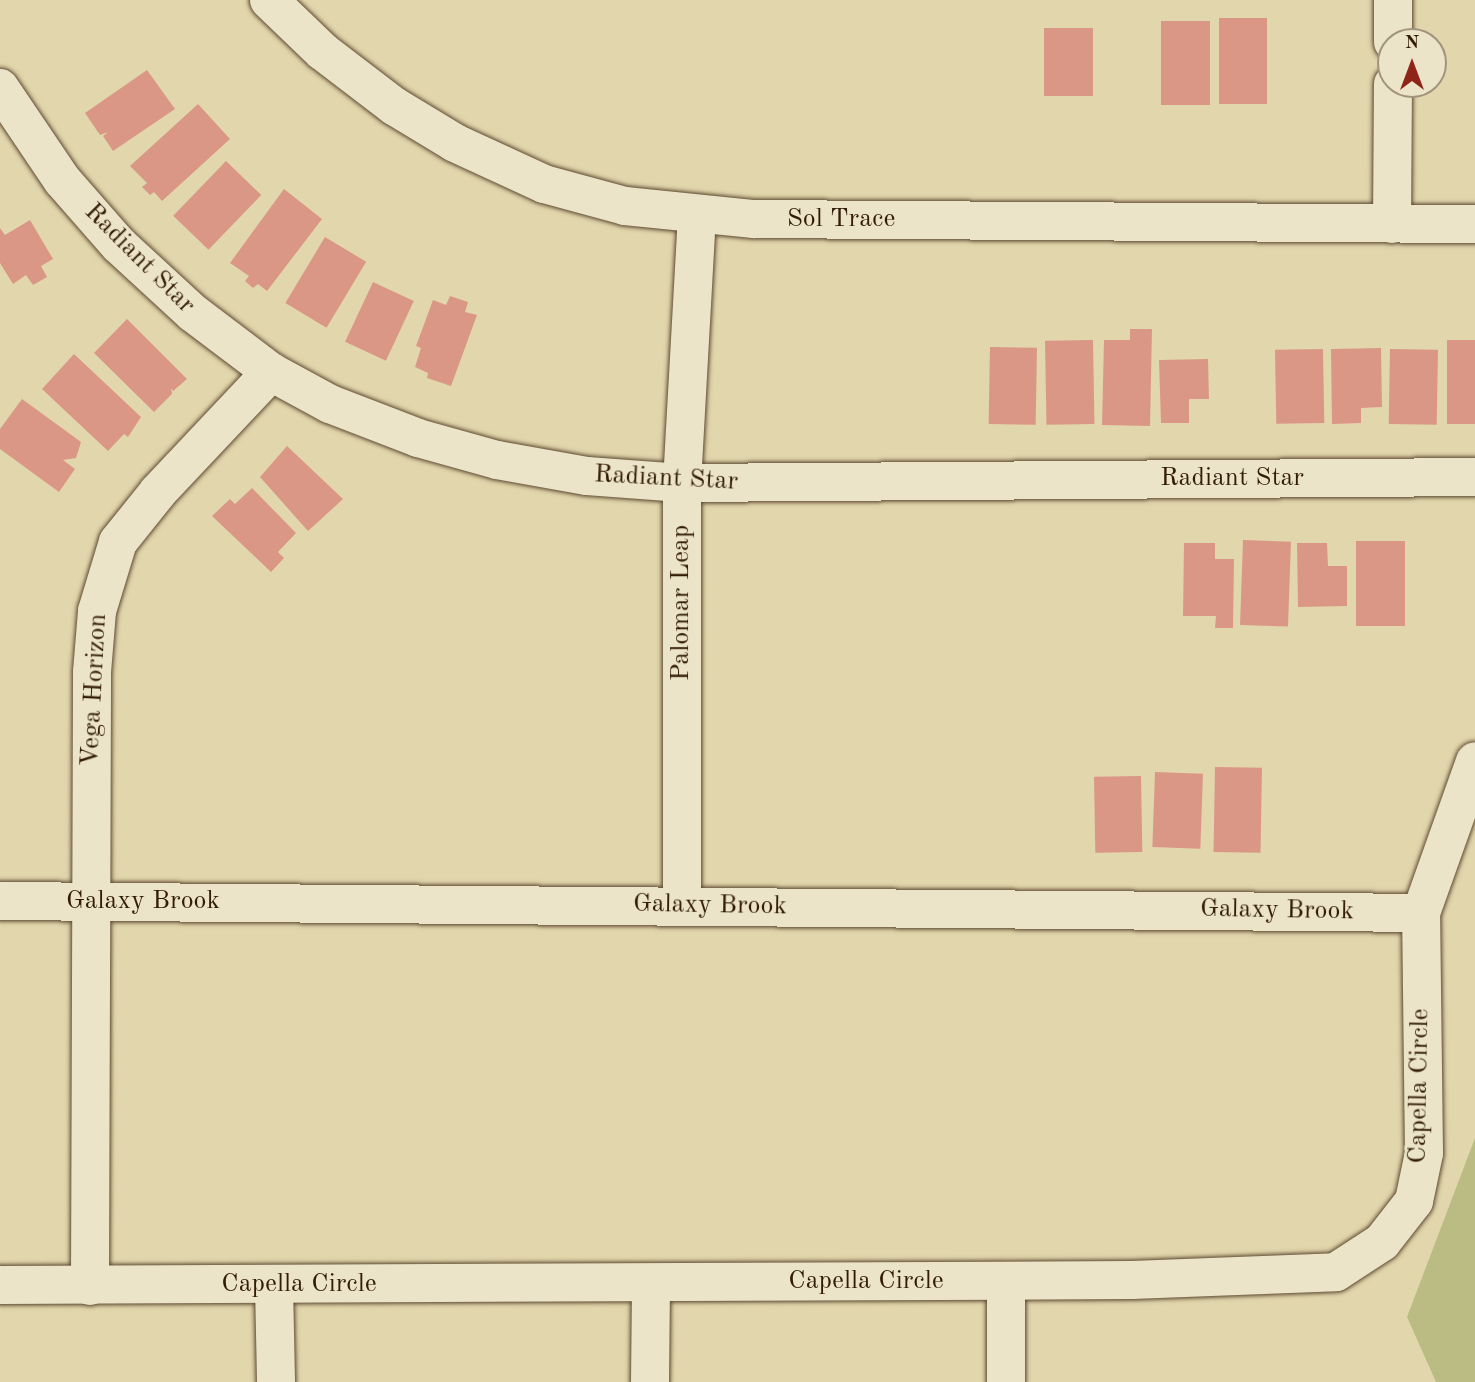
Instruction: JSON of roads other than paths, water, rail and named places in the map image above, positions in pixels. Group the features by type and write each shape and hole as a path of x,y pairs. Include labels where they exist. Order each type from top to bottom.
{"street":[{"name":"Sol Trace","path":"269,0 322,51 394,106 455,143 544,184 625,206 697,216 1475,224"},
{"path":"1393,0 1393,28"},
{"name":"Radiant Star","path":"0,88 13,138 62,180 119,246 193,313 271,372 343,409 418,438 497,460 587,476 682,483 1475,477"},
{"path":"1392,98 1392,224"},
{"name":"Palomar Leap","path":"682,905 682,483 697,216"},
{"name":"Vega Horizon","path":"90,1286 90,901 93,660 97,611 118,542 158,492 271,372"},
{"path":"1420,913 1475,761"},
{"name":"Galaxy Brook","path":"0,901 1420,913"},
{"name":"Capella Circle","path":"0,1285 1006,1281 1336,1272 1382,1242 1414,1201 1424,1153 1420,913"},
{"path":"1006,1281 1006,1382"},
{"path":"650,1382 651,1283"},
{"path":"274,1285 276,1382"}]}
